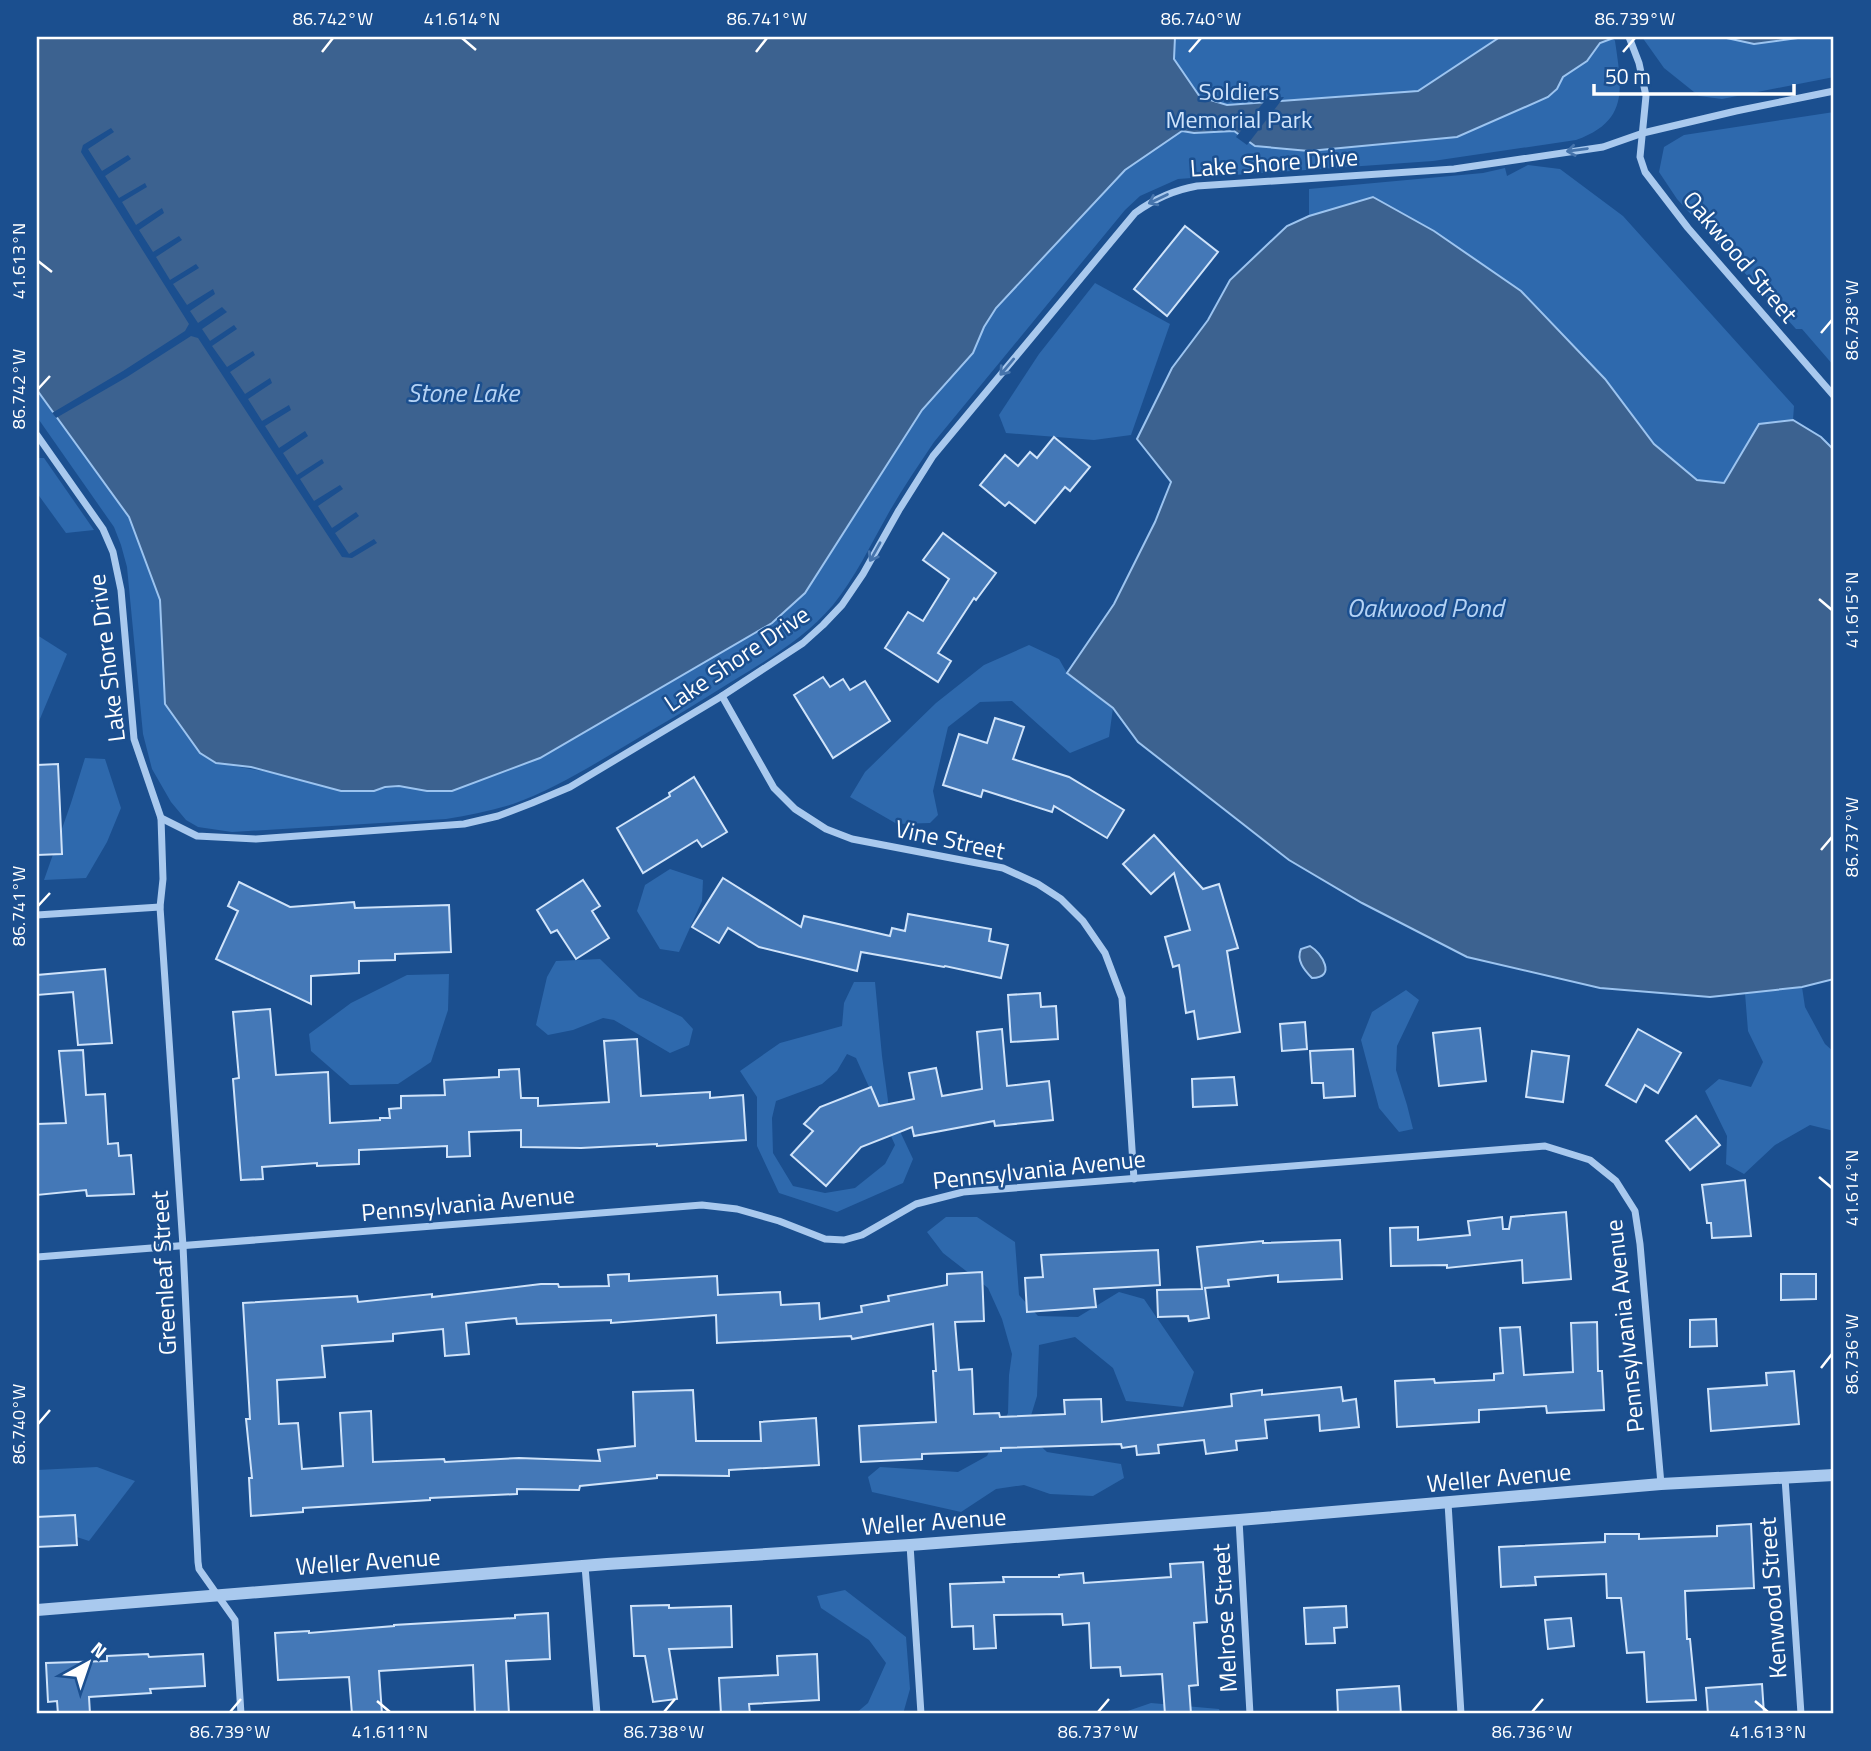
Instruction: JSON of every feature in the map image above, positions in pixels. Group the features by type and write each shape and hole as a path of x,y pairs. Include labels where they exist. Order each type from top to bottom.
{"street":[{"name":"Oakwood Street","path":"1629,37 1639,63 1646,96 1640,157 1645,172 1688,228 1834,396"},
{"name":"Lake Shore Drive","path":"37,435 103,528 113,552 121,590 134,740 161,818 197,836 256,839 464,824 498,816 570,786 722,696 803,643 823,625 842,605 863,574 933,456 1135,213 1150,202 1180,189 1197,186 1454,169 1603,147 1643,132 1834,91"},
{"name":"Vine Street","path":"722,696 774,788 795,809 826,829 852,839 1003,868 1038,884 1061,899 1083,921 1105,953 1122,998 1134,1179"},
{"name":"Greenleaf Street","path":"161,818 163,879 160,907 183,1246 198,1562 199,1569 235,1620 241,1714"},
{"path":"37,915 160,907"},
{"name":"Pennsylvania Avenue","path":"37,1257 702,1205 737,1209 779,1221 825,1239 844,1240 862,1235 916,1203 963,1192 1545,1146 1590,1160 1616,1181 1634,1210 1640,1244 1661,1485"},
{"name":"Weller Avenue","path":"37,1610 585,1566 1239,1520 1661,1485 1834,1475"},
{"name":"Kenwood Street","path":"1785,1478 1801,1714"},
{"path":"1448,1503 1461,1714"},
{"name":"Melrose Street","path":"1239,1520 1250,1714"},
{"path":"910,1545 921,1714"},
{"path":"585,1566 597,1714"}],"green space":[{"name":"Soldiers Memorial Park","path":"1175,37 1613,37 1620,88 1613,113 1605,123 1576,140 1433,161 1178,179 1140,196 1125,210 934,442 848,584 822,617 785,648 686,710 594,765 530,798 480,813 446,819 232,832 198,827 186,820 171,802 152,769 143,734 127,567 121,545 114,527 37,417 37,390 129,517 160,600 165,704 217,763 374,791 403,787 452,791 805,593 922,410 973,353 996,308 1125,170 1174,59"},
{"path":"1642,37 1722,37 1754,44 1805,37 1834,37 1834,77 1722,99 1699,96 1664,68"},
{"path":"1834,112 1834,366 1802,329 1796,329 1677,199 1659,172 1664,147 1684,135"},
{"path":"1528,165 1560,169 1623,216 1794,406 1793,420 1759,424 1724,483 1697,481 1654,443 1605,379 1521,291 1434,231 1373,197 1309,216 1309,189 1483,173 1505,168 1507,176"},
{"path":"1095,283 1170,324 1131,435 1094,440 1006,433 999,415 1039,354"},
{"path":"37,458 44,458 94,530 66,533 37,493"},
{"path":"37,635 67,654 37,726"},
{"path":"1029,645 1059,659 1067,673 1113,708 1109,737 1070,753 1012,701 980,702 948,727 933,791 938,815 930,823 897,824 850,797 865,772 936,703 984,665"},
{"path":"85,758 105,759 121,808 107,842 86,878 44,880 71,803"},
{"path":"670,869 703,880 702,901 679,952 660,949 637,911 645,885"},
{"path":"600,959 639,997 682,1017 693,1029 689,1045 670,1053 614,1020 603,1018 573,1030 548,1035 536,1025 547,977 556,961"},
{"path":"449,974 448,1010 431,1062 398,1084 350,1085 311,1051 309,1034 351,1003 407,975"},
{"path":"854,982 875,982 889,1108 913,1159 903,1183 837,1212 779,1193 757,1146 757,1097 740,1071 780,1043 842,1026 844,1003","holes":["847,1054 856,1058 895,1145 885,1164 855,1188 825,1193 793,1186 773,1153 772,1118 776,1101 822,1084 837,1071"]},
{"path":"1802,987 1805,1007 1825,1044 1834,1052 1834,1131 1810,1125 1775,1145 1744,1174 1726,1164 1727,1136 1705,1091 1719,1079 1751,1087 1763,1062 1748,1031 1745,993"},
{"path":"1406,990 1419,1000 1397,1046 1396,1070 1413,1129 1399,1132 1379,1108 1361,1040 1372,1012"},
{"path":"946,1217 977,1217 1015,1242 1019,1295 1038,1316 1078,1317 1119,1292 1144,1299 1194,1372 1183,1407 1126,1401 1113,1368 1075,1337 1039,1345 1037,1396 1026,1432 1047,1452 1121,1464 1124,1478 1093,1496 1050,1494 1024,1485 996,1489 961,1512 872,1492 868,1477 880,1467 958,1472 987,1456 1008,1413 1012,1354 1002,1319 988,1288 943,1253 927,1232"},
{"path":"97,1467 135,1481 89,1541 37,1524 37,1470"},
{"path":"845,1590 906,1637 910,1689 903,1714 855,1714 868,1703 886,1663 869,1640 821,1608 817,1596"},
{"path":"1151,1703 1219,1709 1221,1714 1119,1714"}],"water":[{"name":"Stone Lake","path":"37,37 1175,37 1174,59 1200,97 1227,105 1418,91 1500,37 1616,37 1600,43 1587,61 1563,77 1557,89 1548,97 1457,137 1309,151 1255,146 1234,131 1182,131 1125,170 996,308 973,353 922,410 805,593 772,623 540,758 452,791 427,791 399,786 374,791 341,791 251,767 216,763 200,753 165,704 160,600 129,517 37,390"},
{"path":"1722,37 1805,37 1754,44"},
{"name":"Oakwood Pond","path":"1373,197 1434,231 1521,291 1605,379 1654,444 1697,480 1724,483 1759,424 1793,420 1821,437 1834,450 1834,979 1802,987 1710,997 1600,988 1467,957 1362,903 1289,860 1138,742 1113,708 1067,673 1114,604 1155,522 1171,482 1137,439 1172,368 1208,320 1230,280 1287,226 1309,216"},
{"path":"1310,946 1319,954 1325,965 1326,970 1320,977 1312,978 1300,961 1301,949"}],"pier":[{"path":"1284,97 1247,145 1236,137 1267,98"},
{"path":"111,128 114,132 88,149 102,171 128,155 131,159 105,176 119,198 145,183 147,187 122,202 136,225 162,208 164,213 139,230 153,252 179,236 182,240 156,257 170,280 196,264 199,268 173,284 187,305 213,289 215,294 190,311 198,323 222,307 227,312 202,329 210,341 234,325 237,329 212,346 227,367 253,351 255,355 230,372 245,394 270,378 272,383 248,399 262,421 289,405 291,410 265,426 279,448 305,431 308,436 283,453 297,475 322,459 324,463 300,479 314,501 340,485 343,489 318,506 332,528 356,512 359,516 335,533 349,554 374,539 377,543 352,558 342,557 198,338 191,336 56,418 52,413 185,331 189,324 81,152 83,145"}],"building":[{"path":"1185,226 1218,252 1167,316 1134,289"},
{"path":"1054,437 1090,467 1070,491 1065,487 1035,523 1009,502 1005,506 980,485 1005,455 1018,466 1030,452 1037,458"},
{"path":"943,533 996,573 976,600 974,598 938,653 951,661 938,682 885,648 908,612 923,621 949,579 923,560"},
{"path":"823,677 830,687 843,679 850,690 865,681 890,721 833,758 794,695"},
{"path":"995,718 1024,727 1013,759 1069,777 1124,810 1107,838 1054,806 1052,812 983,790 981,797 943,785 959,734 987,743"},
{"path":"58,764 62,854 37,855 37,765"},
{"path":"694,777 727,832 702,847 697,840 643,873 617,828 670,796 669,793"},
{"path":"1154,835 1203,889 1219,884 1238,948 1227,951 1240,1032 1198,1039 1194,1011 1186,1013 1179,965 1173,967 1165,937 1190,930 1174,873 1151,894 1123,864"},
{"path":"723,878 801,927 804,916 890,936 892,928 905,931 908,914 991,929 989,941 1008,945 1001,978 861,952 857,971 759,947 728,928 719,943 692,927"},
{"path":"583,880 600,906 592,911 609,938 576,959 557,930 551,933 537,910"},
{"path":"239,882 290,907 354,902 355,908 449,905 451,952 395,954 395,960 359,961 359,973 311,976 311,1004 216,959 238,911 228,906"},
{"path":"105,969 112,1043 78,1045 73,992 37,995 37,975"},
{"path":"1040,993 1041,1007 1056,1006 1058,1039 1011,1042 1008,995"},
{"path":"270,1009 276,1075 328,1072 330,1123 390,1118 389,1109 401,1108 401,1096 445,1095 444,1080 499,1077 499,1070 519,1069 521,1098 538,1098 538,1106 609,1102 604,1041 637,1039 641,1096 710,1092 710,1098 743,1095 746,1140 657,1146 521,1147 521,1130 469,1132 470,1156 447,1157 447,1146 359,1150 359,1164 317,1166 317,1163 262,1167 263,1179 241,1180 233,1079 239,1078 233,1012"},
{"path":"1305,1022 1307,1049 1282,1051 1280,1024"},
{"path":"1480,1028 1486,1081 1439,1086 1433,1033"},
{"path":"1002,1029 1007,1086 1049,1081 1053,1120 995,1126 994,1121 914,1136 912,1127 861,1147 826,1186 791,1155 813,1131 804,1124 820,1107 871,1087 879,1106 914,1099 909,1073 936,1068 942,1096 982,1089 977,1032"},
{"path":"1638,1029 1681,1053 1658,1093 1645,1085 1636,1102 1606,1085"},
{"path":"1353,1049 1355,1096 1324,1098 1323,1083 1312,1083 1310,1051"},
{"path":"83,1050 86,1095 105,1094 108,1144 118,1143 119,1156 131,1155 134,1194 87,1196 86,1190 37,1195 37,1124 66,1123 59,1051"},
{"path":"1532,1051 1569,1056 1563,1102 1526,1097"},
{"path":"1234,1077 1237,1105 1193,1107 1192,1079"},
{"path":"1696,1116 1720,1145 1690,1170 1666,1141"},
{"path":"1745,1180 1751,1236 1712,1238 1711,1223 1707,1223 1702,1185"},
{"path":"1566,1212 1571,1279 1523,1283 1522,1260 1447,1268 1447,1265 1391,1266 1390,1228 1418,1227 1418,1240 1470,1235 1468,1221 1502,1217 1503,1229 1509,1229 1511,1217"},
{"path":"1340,1240 1342,1279 1278,1282 1278,1275 1228,1280 1229,1286 1205,1288 1209,1318 1189,1321 1188,1316 1158,1317 1157,1290 1202,1289 1197,1247 1263,1241"},
{"path":"1158,1250 1160,1285 1094,1289 1096,1307 1027,1312 1025,1278 1043,1277 1041,1255"},
{"path":"982,1272 984,1321 955,1322 959,1370 972,1369 974,1414 999,1413 1000,1417 1065,1414 1064,1400 1101,1399 1102,1422 1232,1406 1231,1394 1262,1390 1262,1395 1341,1387 1343,1401 1356,1399 1359,1427 1320,1431 1319,1415 1265,1420 1267,1438 1236,1441 1237,1450 1206,1454 1204,1440 1158,1445 1159,1453 1137,1455 1136,1446 1122,1448 1121,1444 1001,1448 1001,1451 922,1454 922,1459 861,1462 859,1426 936,1422 933,1324 852,1339 851,1336 717,1343 716,1315 611,1323 611,1320 517,1324 516,1318 466,1323 469,1354 445,1356 443,1329 393,1334 393,1341 322,1346 325,1377 277,1380 279,1424 298,1423 302,1469 343,1466 340,1413 371,1411 373,1462 519,1458 600,1461 598,1450 635,1446 633,1392 693,1390 696,1441 761,1441 760,1422 816,1418 819,1465 729,1470 729,1476 657,1475 657,1478 580,1486 579,1490 517,1489 517,1494 303,1508 303,1512 251,1516 249,1478 252,1478 246,1419 250,1419 243,1303 357,1296 358,1302 432,1294 432,1297 541,1284 558,1284 559,1287 609,1286 608,1275 629,1274 629,1281 717,1276 718,1295 780,1292 781,1305 819,1303 820,1319 862,1312 861,1306 889,1301 888,1296 947,1285 947,1274"},
{"path":"1781,1274 1816,1274 1816,1299 1781,1300"},
{"path":"1716,1319 1717,1346 1690,1347 1690,1320"},
{"path":"1597,1322 1598,1371 1602,1371 1604,1410 1547,1413 1546,1406 1479,1410 1479,1422 1397,1427 1395,1381 1434,1379 1435,1383 1494,1380 1494,1374 1503,1373 1500,1328 1520,1327 1524,1375 1573,1372 1571,1323"},
{"path":"1794,1371 1799,1424 1711,1431 1708,1389 1767,1385 1766,1373"},
{"path":"75,1515 77,1545 37,1547 37,1517"},
{"path":"1751,1524 1754,1588 1685,1591 1687,1639 1690,1639 1696,1700 1647,1702 1644,1652 1627,1653 1621,1598 1607,1598 1606,1574 1535,1577 1536,1585 1501,1587 1499,1547 1605,1542 1605,1534 1639,1534 1639,1539 1717,1536 1717,1526"},
{"path":"1203,1562 1207,1622 1194,1623 1198,1685 1189,1686 1191,1714 1165,1714 1162,1674 1121,1676 1120,1667 1091,1668 1089,1623 1063,1625 1062,1614 994,1615 996,1648 974,1649 973,1626 952,1627 950,1584 1004,1582 1003,1577 1059,1577 1083,1573 1084,1583 1171,1577 1170,1564"},
{"path":"669,1605 669,1608 731,1606 732,1647 669,1649 677,1699 653,1702 645,1656 634,1656 631,1606"},
{"path":"1346,1606 1347,1627 1334,1628 1335,1643 1306,1644 1304,1608"},
{"path":"548,1613 550,1659 506,1661 509,1714 475,1714 473,1665 379,1671 382,1714 352,1714 349,1677 278,1680 275,1633 309,1633 515,1618 515,1615"},
{"path":"1571,1618 1574,1646 1548,1649 1545,1620"},
{"path":"148,1654 149,1657 203,1654 205,1686 150,1689 151,1693 89,1697 90,1714 58,1714 57,1701 48,1702 46,1663 107,1661 107,1656"},
{"path":"817,1654 819,1700 749,1704 750,1714 721,1714 719,1678 778,1675 777,1656"},
{"path":"1762,1684 1764,1714 1708,1714 1706,1688"},
{"path":"1399,1686 1401,1714 1338,1714 1337,1690"}]}
